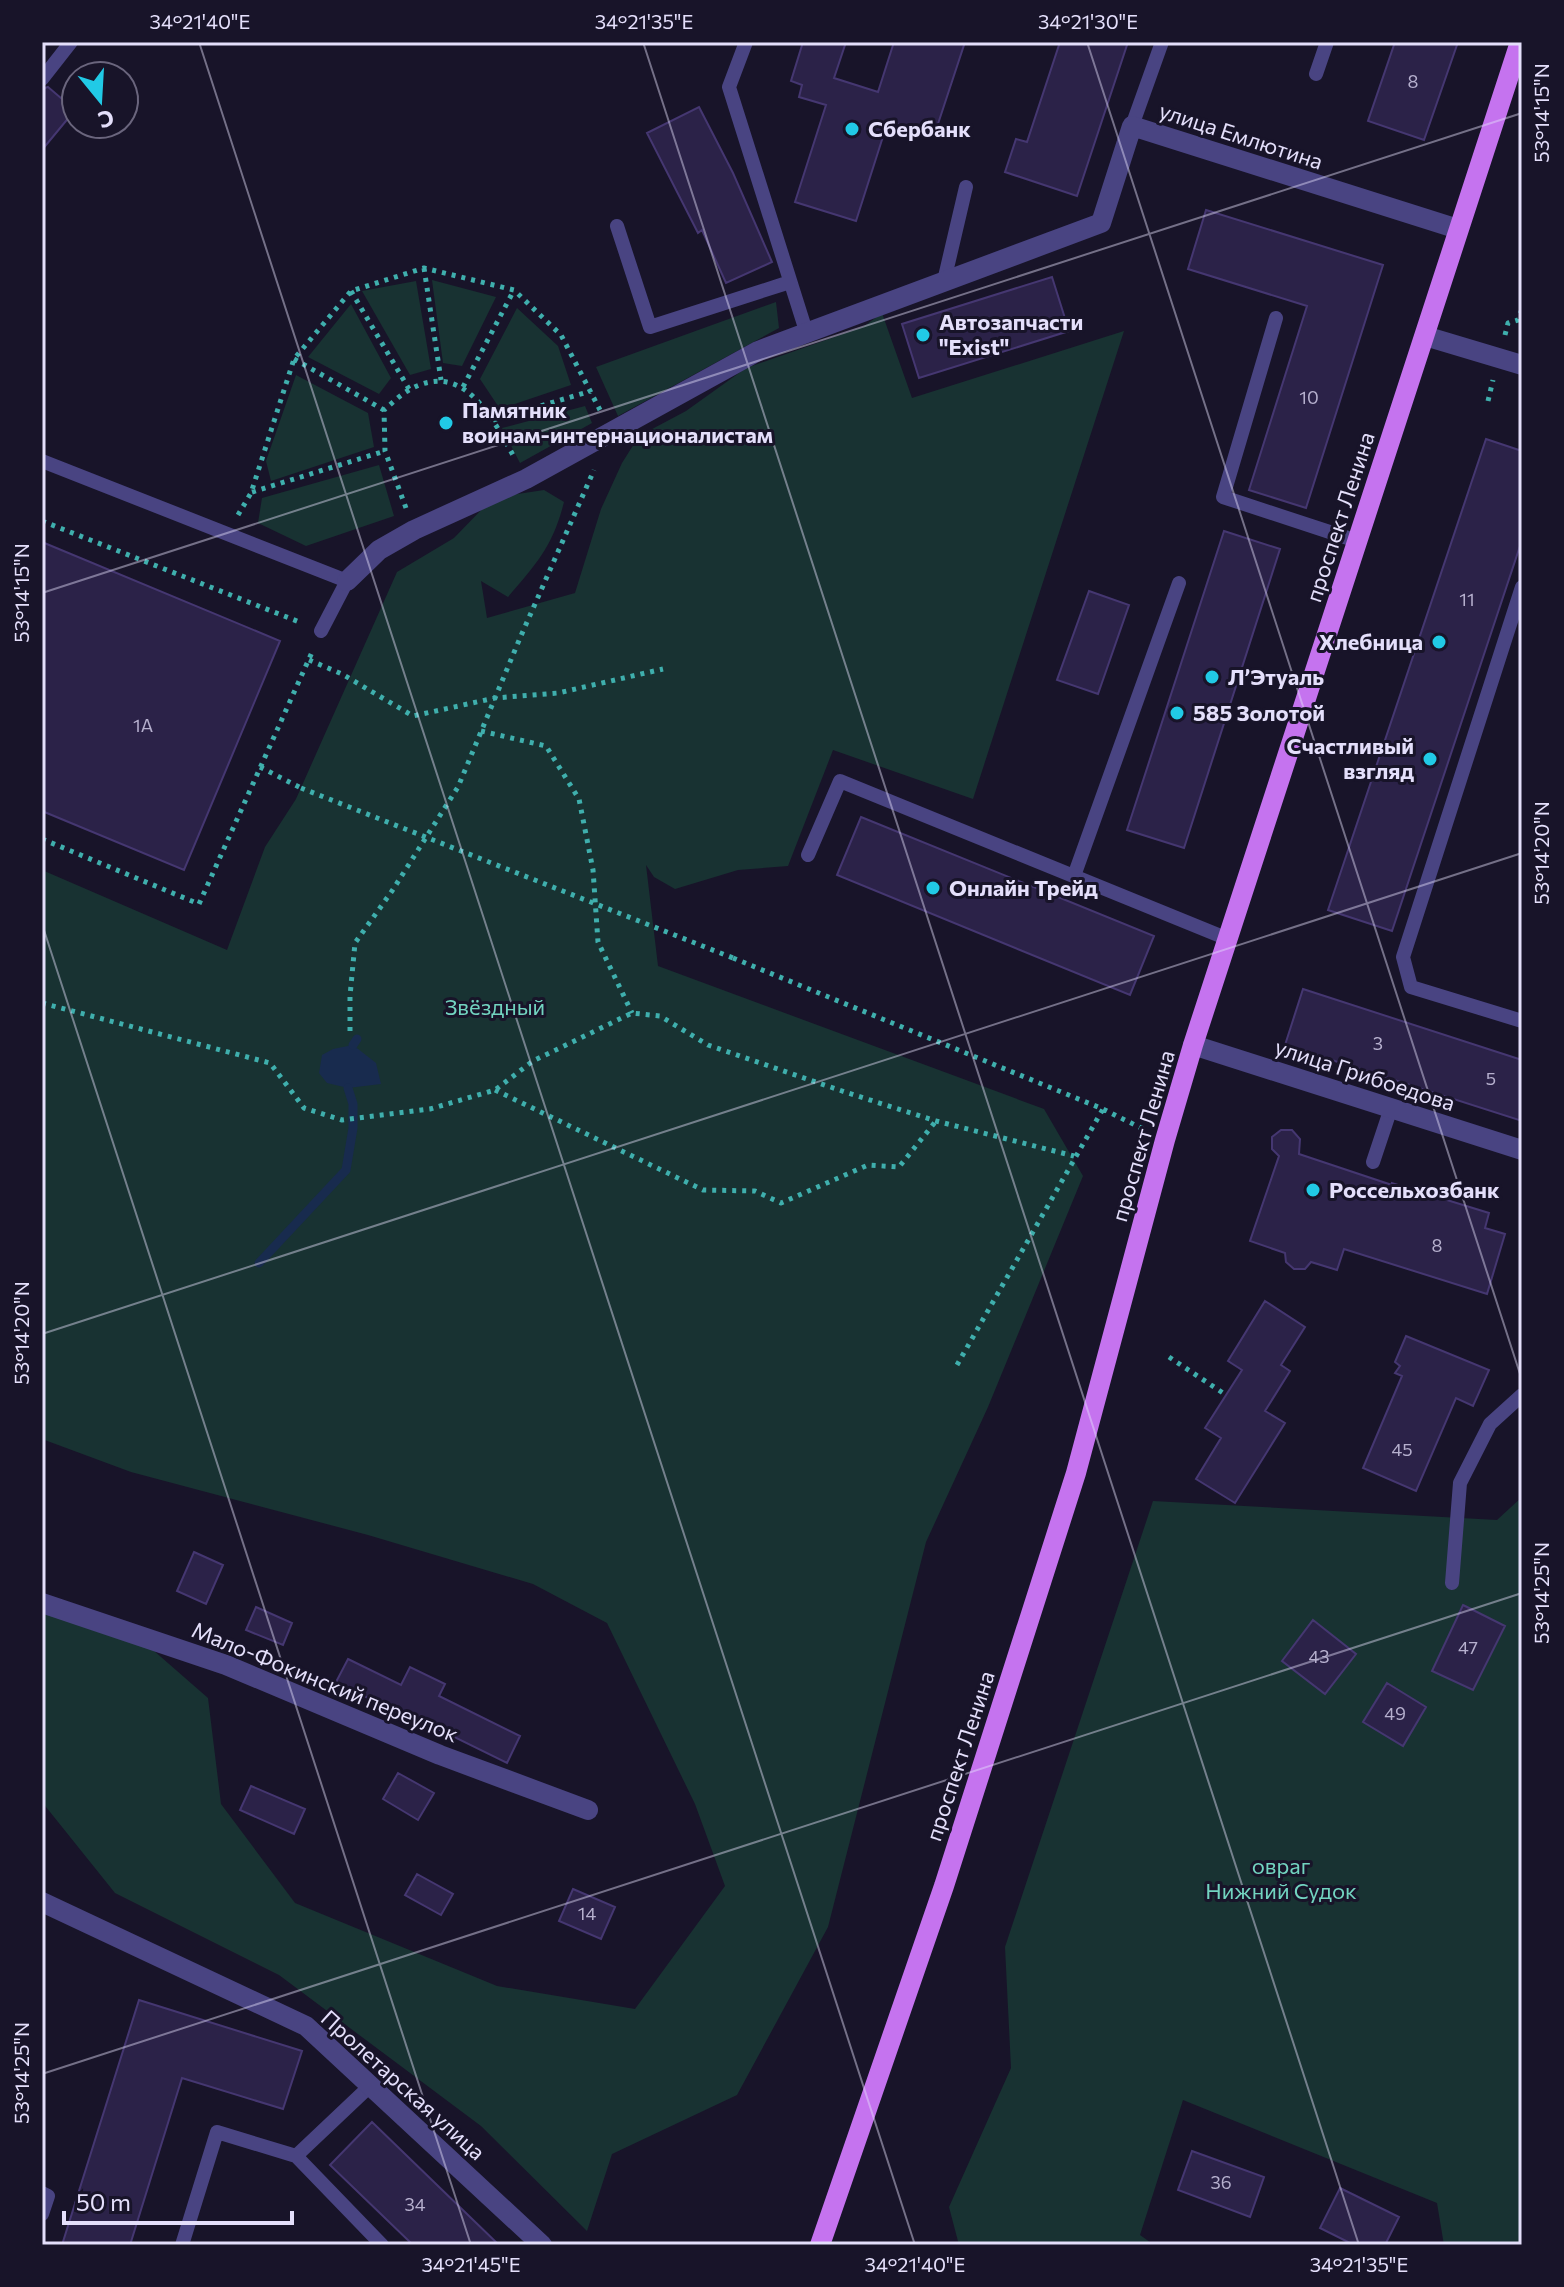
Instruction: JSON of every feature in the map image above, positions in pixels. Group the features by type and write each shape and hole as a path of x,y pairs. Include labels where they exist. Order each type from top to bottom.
{"main road":[{"name":"проспект Ленина","path":"820,2245 944,1886 1076,1473 1193,1045 1520,42"}],"street":[{"name":"улица Емлютина","path":"347,581 379,550 414,530 526,479 758,351 1101,223 1132,126 1458,229"},
{"path":"1425,336 1522,365"},
{"name":"улица Грибоедова","path":"1193,1045 1522,1150"},
{"name":"Мало-Фокинский переулок","path":"42,1603 226,1665 440,1755 588,1810"},
{"name":"Пролетарская улица","path":"42,1902 306,2026 542,2245"}],"lane":[{"path":"42,79 71,42"},
{"path":"746,42 729,87 806,331"},
{"path":"1132,126 1162,42"},
{"path":"1316,74 1327,42"},
{"path":"944,281 966,187"},
{"path":"617,226 650,327 790,282"},
{"path":"1276,318 1223,497 1357,541"},
{"path":"42,461 347,581 321,631"},
{"path":"1074,876 1179,583"},
{"path":"1522,587 1403,957 1411,987 1522,1021"},
{"path":"808,855 840,781 1228,939"},
{"path":"1373,1162 1391,1108"},
{"path":"1452,1583 1460,1483 1490,1424 1522,1395"},
{"path":"296,2156 370,2086"},
{"path":"182,2245 217,2132 296,2156 382,2245"},
{"path":"42,2193 48,2196 42,2214"}],"path":[{"path":"424,268 441,380"},
{"path":"227,533 251,493 294,359 351,291 424,268 514,290 561,335 611,432 458,787 355,943 350,1031"},
{"path":"463,387 514,290"},
{"path":"351,291 409,389"},
{"path":"294,359 384,410"},
{"path":"384,410 409,389 441,380 463,387 493,420 526,479"},
{"path":"493,420 591,391"},
{"path":"384,410 385,451 414,530"},
{"path":"251,493 385,451"},
{"path":"42,521 321,631 199,904 42,839"},
{"path":"309,660 342,674 413,716 495,698 558,693 663,669"},
{"path":"481,731 546,746 579,799 593,870 598,942 632,1013"},
{"path":"260,767 301,788 733,958 1103,1109 1165,1140"},
{"path":"42,1003 270,1063 304,1108 342,1120 430,1109 495,1090 533,1061 632,1013 660,1016 708,1045 848,1093 936,1121 1074,1156"},
{"path":"495,1090 703,1190 755,1191 781,1203 868,1165 899,1167 936,1121"},
{"path":"957,1365 1103,1109"},
{"path":"1169,1357 1226,1395"}],"green space":[{"path":"432,280 496,297 462,366 443,363"},
{"path":"416,281 431,369 410,375 362,291"},
{"path":"776,302 779,328 618,416 596,367"},
{"path":"351,304 391,378 379,394 308,357"},
{"path":"517,308 558,346 571,385 500,409 480,379"},
{"name":"Звёздный","path":"882,313 912,398 1124,331 973,799 833,750 788,866 738,870 675,889 654,877 646,865 658,966 1044,1109 1083,1176 988,1407 926,1542 828,1927 737,2095 612,2154 587,2231 481,2126 279,1975 115,1893 42,1802 42,1607 153,1650 208,1698 221,1804 295,1903 497,1986 635,2009 725,1886 695,1804 607,1623 533,1584 368,1535 131,1472 42,1439 42,870 227,950 265,847 296,799 397,572 454,538 486,505 511,495 544,490 564,502 555,531 536,564 508,597 481,581 487,618 575,593 601,509 622,463 639,436 686,411 746,368 863,327"},
{"path":"296,375 368,413 374,447 271,481 266,461"},
{"path":"585,406 592,423 520,463 502,428"},
{"path":"379,465 394,516 306,546 258,523 262,498"},
{"name":"овраг Нижний Судок","path":"1522,1497 1522,2245 1444,2245 1437,2203 1183,2100 1140,2235 1154,2245 959,2245 949,2207 1011,2068 1005,1947 1153,1501 1497,1520"}],"water":[{"path":"353,1045 376,1063 381,1084 348,1088 327,1083 319,1073 322,1055"}],"building":[{"name":"Сбербанк","path":"803,42 846,42 834,78 878,92 894,42 965,42 934,136 888,121 856,221 795,202 826,105 799,97 802,85 791,81"},
{"path":"1060,42 1128,42 1077,196 1005,172 1016,139 1027,142"},
{"path":"1395,42 1458,42 1424,140 1368,121"},
{"path":"48,87 60,97 60,128 42,150 42,89"},
{"path":"699,107 733,173 772,262 726,283 702,230 698,233 647,133"},
{"path":"1206,210 1383,265 1306,508 1249,490 1307,306 1188,269"},
{"path":"1052,277 1069,331 919,378 902,324"},
{"path":"1486,439 1522,451 1522,540 1392,931 1328,910"},
{"path":"1224,531 1280,549 1184,848 1127,830"},
{"path":"42,542 280,641 184,870 42,811"},
{"path":"1089,591 1129,605 1098,694 1057,680"},
{"path":"861,817 1154,936 1130,995 837,875"},
{"path":"1303,989 1522,1060 1522,1121 1285,1045"},
{"path":"1281,1130 1292,1130 1300,1139 1299,1154 1489,1213 1485,1228 1505,1234 1487,1294 1344,1249 1337,1270 1311,1262 1305,1269 1294,1269 1286,1262 1285,1253 1250,1241 1279,1156 1272,1149 1272,1137"},
{"path":"1265,1301 1305,1327 1281,1365 1290,1371 1265,1411 1285,1423 1235,1503 1196,1479 1221,1438 1205,1428 1242,1370 1228,1361"},
{"path":"1406,1336 1489,1370 1473,1406 1456,1398 1416,1491 1363,1468 1402,1376 1395,1373 1400,1366 1395,1362"},
{"path":"194,1552 223,1565 206,1604 177,1591"},
{"path":"1463,1605 1505,1626 1473,1690 1432,1671"},
{"path":"256,1607 292,1623 283,1645 246,1630"},
{"path":"1313,1620 1356,1654 1325,1694 1282,1661"},
{"path":"348,1659 401,1685 410,1667 445,1684 439,1696 520,1736 507,1763 336,1682"},
{"path":"1387,1683 1426,1707 1403,1746 1363,1722"},
{"path":"398,1773 434,1793 418,1820 383,1799"},
{"path":"251,1786 305,1809 294,1834 240,1810"},
{"path":"417,1874 453,1894 441,1915 405,1895"},
{"path":"573,1889 615,1907 601,1939 559,1921"},
{"path":"139,2000 302,2051 283,2109 182,2078 130,2245 62,2245"},
{"path":"372,2122 499,2245 413,2245 330,2165"},
{"path":"1192,2151 1264,2177 1250,2217 1178,2190"},
{"path":"1340,2188 1399,2217 1385,2245 1354,2245 1320,2228"}],"waterway":[{"path":"353,1045 357,1039"},
{"path":"259,1263 346,1170 353,1128 353,1104 348,1088"}],"place":[{"name":"Сбербанк","path":"852,129"},
{"name":"Автозапчасти \"Exist\"","path":"923,335"},
{"name":"Памятник воинам-интернационалистам","path":"446,423"},
{"name":"Хлебница","path":"1439,642"},
{"name":"Л’Этуаль","path":"1212,677"},
{"name":"585 Золотой","path":"1177,713"},
{"name":"Счастливый взгляд","path":"1430,759"},
{"name":"Онлайн Трейд","path":"933,888"},
{"name":"Россельхозбанк","path":"1313,1190"}]}
